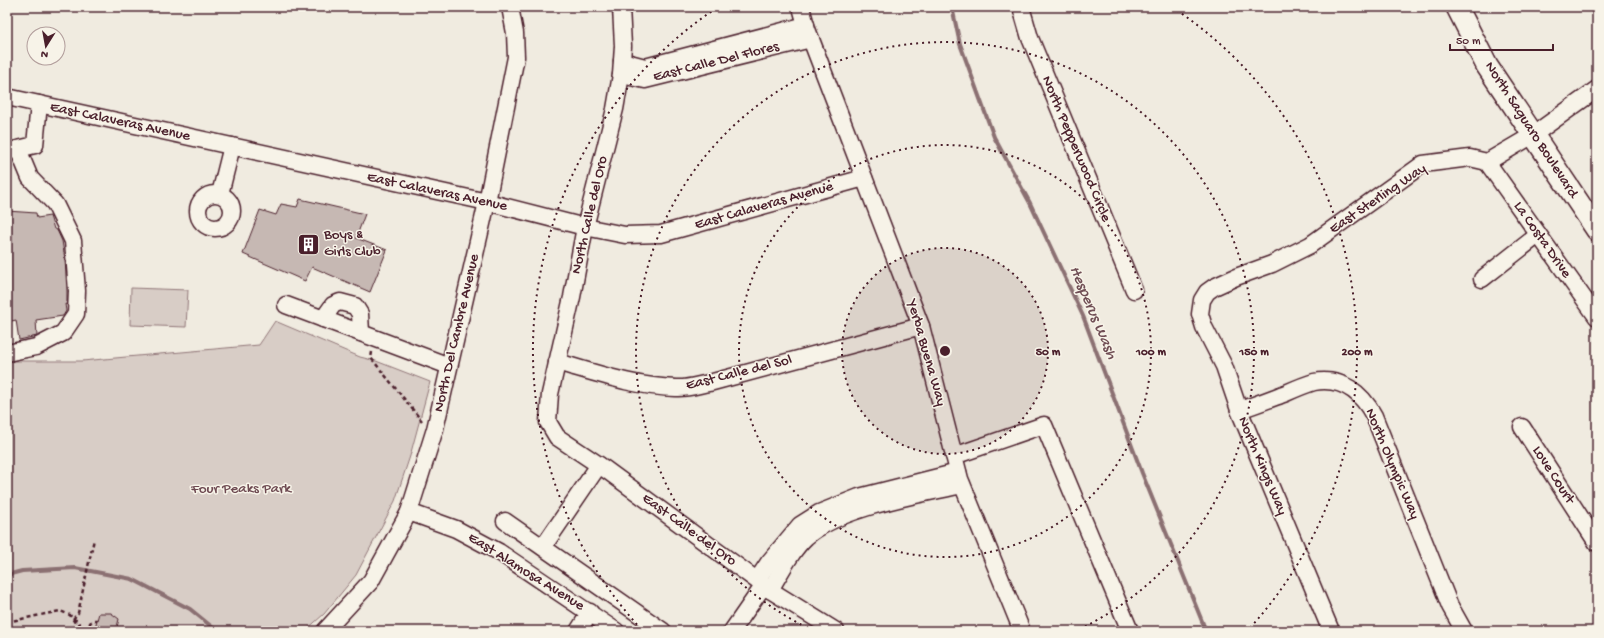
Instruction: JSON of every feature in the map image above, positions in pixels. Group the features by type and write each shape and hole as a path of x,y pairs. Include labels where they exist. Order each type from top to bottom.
{"main road":[{"name":"North Saguaro Boulevard","path":"1457,7 1487,66 1597,230"}],"street":[{"name":"North Del Cambre Avenue","path":"325,631 371,581 409,512 434,429 487,202 516,57 515,33 510,7"},
{"name":"North Calle del Oro","path":"548,422 550,394 572,297 585,227 615,109 623,46 621,7"},
{"name":"Yerba Buena Way","path":"801,7 809,32 921,326 960,478 1022,631"},
{"name":"North Pepperwood Circle","path":"1021,7 1030,38 1134,290"},
{"name":"East Calle Del Flores","path":"621,68 645,67 809,32"},
{"path":"1487,162 1533,135 1597,90"},
{"name":"East Calaveras Avenue","path":"7,97 487,202 585,227 625,235 661,234 864,178"},
{"path":"7,353 36,347 63,333 76,314 77,291 73,241 55,204 30,178 12,150 35,145 39,104"},
{"path":"220,194 232,146"},
{"name":"East Sterling Way","path":"1202,300 1207,292 1214,287 1272,264 1310,245 1423,164 1470,158 1487,162"},
{"name":"La Costa Drive","path":"1487,162 1597,318"},
{"path":"1482,279 1538,235"},
{"name":"North Kings Way","path":"1202,300 1200,314 1204,327 1224,366 1239,410 1331,631"},
{"path":"323,319 333,304 340,302 355,306 360,314 361,333"},
{"path":"286,305 449,366"},
{"name":"East Calle del Sol","path":"557,362 614,379 646,386 677,388 709,383 921,326"},
{"name":"North Olympic Way","path":"1239,410 1304,385 1323,381 1337,383 1350,388 1362,397 1374,416 1450,606 1464,631"},
{"name":"East Calle del Oro","path":"548,422 557,437 599,465 763,585 836,631"},
{"path":"954,456 1044,425 1130,631"},
{"name":"Love Court","path":"1522,427 1597,542"},
{"path":"543,547 599,465"},
{"path":"732,631 763,585 788,559 806,537 827,523 863,508 960,478"},
{"name":"East Alamosa Avenue","path":"409,512 456,529 499,552 616,631"},
{"path":"505,521 663,631"},
{"path":"578,631 590,612"}],"path":[{"path":"373,346 372,358 402,398 422,421 420,428"},
{"path":"73,619 80,608 94,539"},
{"path":"7,622 60,611 67,613 73,619 78,621 83,630 87,631 90,623 93,620 97,620"},
{"path":"73,619 77,631"}],"green space":[{"path":"131,288 188,290 186,327 130,325"},
{"name":"Four Peaks Park","path":"275,321 360,357 376,361 430,382 410,456 395,501 356,575 324,614 305,631 7,631 7,361 82,361 259,345"}],"building":[{"name":"Boys & Girls Club","path":"300,199 365,214 356,238 387,250 370,292 312,267 305,281 243,254 260,210 276,215 281,204 297,207"},
{"path":"7,211 36,213 37,218 50,216 54,229 57,230 62,241 65,259 67,291 67,305 65,304 66,311 63,316 36,320 37,336 19,340 16,320 7,322"},
{"path":"99,613 111,613 119,619 116,631 94,631"}],"waterway":[{"name":"Hesperus Wash","path":"952,7 960,44 994,137 1030,203 1083,316 1142,473 1206,631"},
{"path":"7,575 22,571 75,568 132,579 190,609 217,631"}],"place":[{"name":"Boys & Girls Club","path":"309,244"}]}
